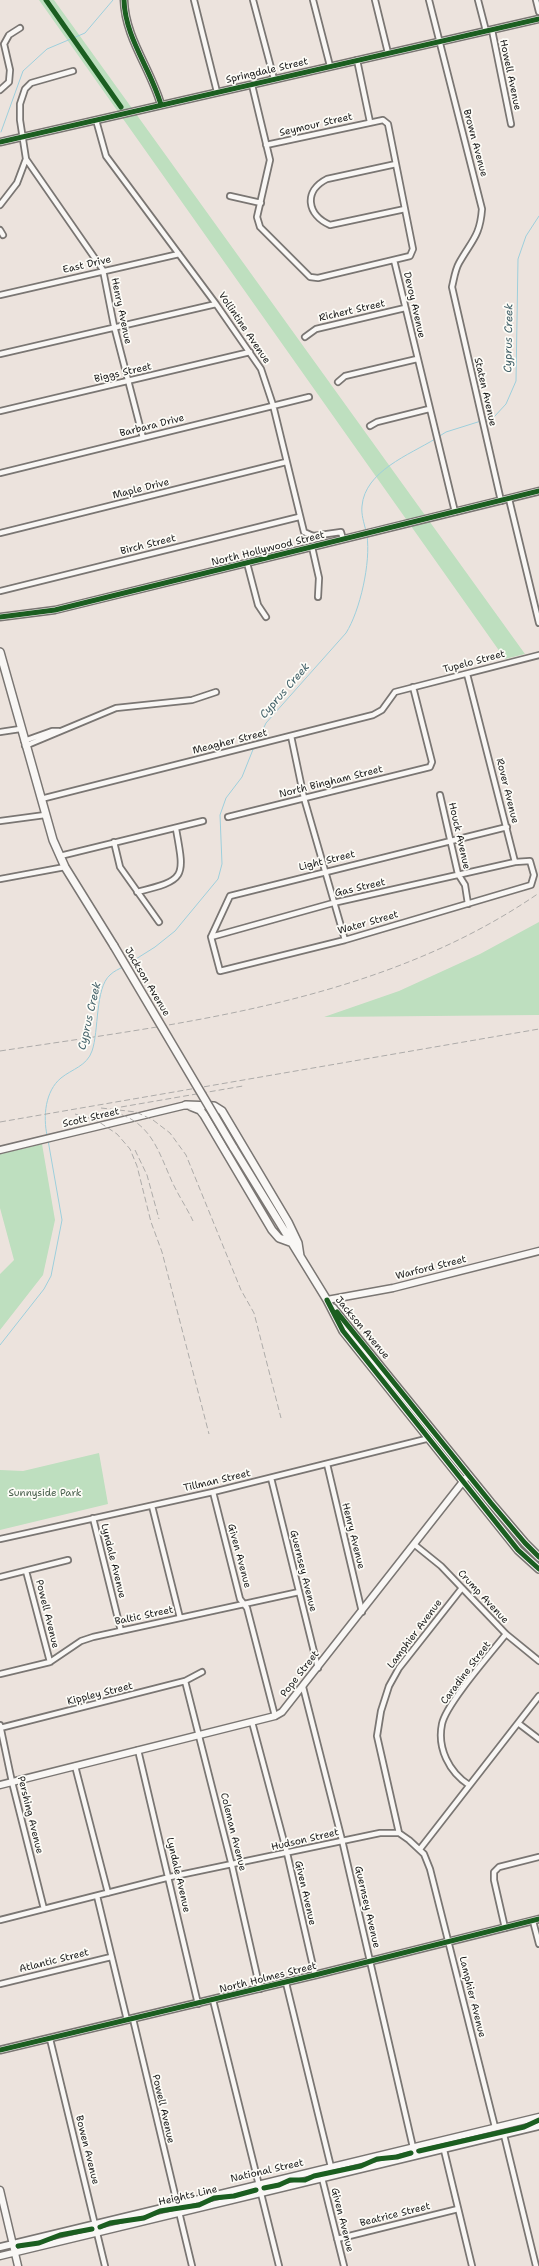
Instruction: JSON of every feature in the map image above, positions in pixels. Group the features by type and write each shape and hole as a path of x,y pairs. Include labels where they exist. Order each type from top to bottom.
{"main road":[{"path":"124,0 124,16 132,38 156,84 161,105"},
{"name":"Springdale Street","path":"0,142 23,138 217,92 539,19"},
{"name":"North Hollywood Street","path":"0,617 55,610 539,491"},
{"name":"Jackson Avenue","path":"0,652 3,673 41,799 65,867 114,946 290,1242 327,1300 343,1331 518,1550 539,1569"},
{"path":"186,1105 200,1110 204,1115 272,1230 279,1238 290,1242"},
{"path":"186,1105 214,1106 222,1111 288,1222 298,1243 300,1258"},
{"name":"Scott Street","path":"0,1150 186,1105"},
{"name":"Warford Street","path":"327,1300 393,1288 539,1251"},
{"name":"Jackson Avenue","path":"327,1300 468,1475 525,1543 539,1557"},
{"name":"Pope Street","path":"0,1785 275,1716 288,1706 304,1687 468,1475"},
{"name":"North Holmes Street","path":"0,2050 260,1989 536,1920"},
{"name":"National Street","path":"0,2247 177,2203 539,2117"},
{"name":"National Street","path":"0,2256 539,2126"},
{"path":"0,2190 18,2266"}],"street":[{"path":"194,0 217,92"},
{"path":"253,0 274,79"},
{"path":"313,0 330,66"},
{"path":"375,0 388,53"},
{"name":"Brown Avenue","path":"429,0 482,209 481,225 475,239 458,264 452,287"},
{"name":"Howell Avenue","path":"478,0 489,30 511,124"},
{"path":"536,0 539,12"},
{"path":"0,90 9,82 10,70 4,44 10,35 20,28"},
{"path":"357,60 370,122"},
{"name":"Henry Avenue","path":"73,71 31,83 25,89 20,104 26,159 103,270 114,326 143,438"},
{"path":"252,85 270,160 270,168 257,217 260,227 310,277 318,278 394,260"},
{"name":"Vollintine Avenue","path":"96,120 106,156 216,304 250,352 265,379 273,405 304,532 313,536 341,532 343,539"},
{"name":"Devoy Avenue","path":"370,122 383,120 388,124 413,248 410,256 394,260 437,446 455,512"},
{"name":"Seymour Street","path":"266,145 370,122"},
{"path":"0,205 17,183 26,159"},
{"path":"396,164 327,179 320,183 314,190 311,205 312,211 319,220 330,225 406,209"},
{"path":"230,196 260,203"},
{"path":"0,230 3,235"},
{"name":"East Drive","path":"0,295 103,270 179,254"},
{"name":"Staten Avenue","path":"452,287 501,501"},
{"path":"0,354 114,326 216,304"},
{"name":"Richert Street","path":"305,336 316,329 405,308"},
{"name":"Biggs Street","path":"0,411 250,352"},
{"path":"338,382 346,376 417,359"},
{"name":"Barbara Drive","path":"0,473 309,397"},
{"path":"370,426 377,422 429,409"},
{"name":"Maple Drive","path":"0,533 286,462"},
{"path":"510,499 539,623"},
{"name":"Birch Street","path":"0,590 300,517"},
{"path":"312,547 319,578 318,596"},
{"path":"247,563 258,605 266,617"},
{"name":"Tupelo Street","path":"413,687 539,655"},
{"name":"Rover Avenue","path":"468,674 507,827 514,862"},
{"name":"Meagher Street","path":"41,799 373,715 382,710 395,692 413,687"},
{"name":"North Bingham Street","path":"228,817 427,768 431,765 431,759 413,687"},
{"path":"25,744 116,708 192,700 216,692"},
{"path":"0,732 20,729"},
{"path":"291,736 304,798 323,871 344,940"},
{"name":"Houck Avenue","path":"440,795 458,874 465,885 468,904"},
{"path":"0,822 46,815"},
{"path":"60,856 114,842 176,829 203,821"},
{"name":"Light Street","path":"211,936 230,896 323,871 507,827"},
{"path":"137,892 167,884 176,879 182,860 176,829"},
{"path":"114,842 120,867 158,922"},
{"name":"Water Street","path":"211,936 220,971 344,940 531,885 534,875 530,861 514,862"},
{"name":"Gas Street","path":"211,936 333,904 514,862"},
{"path":"0,879 65,867"},
{"path":"369,1365 376,1359"},
{"name":"Tillman Street","path":"0,1539 213,1492 438,1436"},
{"name":"Henry Avenue","path":"327,1464 362,1612"},
{"name":"Guernsey Avenue","path":"271,1478 318,1668"},
{"name":"Given Avenue","path":"213,1492 243,1604 247,1608 275,1716"},
{"path":"152,1506 180,1618"},
{"name":"Lyndale Avenue","path":"93,1518 121,1631"},
{"path":"518,1550 525,1543"},
{"name":"Crump Avenue","path":"415,1545 442,1566 506,1634 539,1661"},
{"path":"0,1577 68,1560"},
{"name":"Powell Avenue","path":"26,1571 50,1662"},
{"name":"Lamphier Avenue","path":"399,1833 377,1736 381,1711 389,1686 399,1668 462,1588"},
{"name":"Baltic Street","path":"0,1674 50,1662 63,1655 81,1641 299,1592"},
{"name":"Caradine Street","path":"469,1785 458,1778 450,1767 442,1748 442,1724 449,1709 506,1634"},
{"name":"Kippley Street","path":"0,1727 185,1681 202,1672"},
{"name":"Coleman Avenue","path":"185,1681 232,1866 260,1989"},
{"name":"Guernsey Avenue","path":"304,1687 342,1840 416,2156"},
{"path":"399,1833 420,1849 539,1696"},
{"name":"Given Avenue","path":"252,1722 287,1853 315,1975"},
{"path":"518,1723 539,1739"},
{"name":"Pershing Avenue","path":"0,1727 12,1782 44,1909"},
{"name":"Lyndale Avenue","path":"138,1750 170,1877 198,2004"},
{"path":"75,1766 108,1893"},
{"name":"Hudson Street","path":"0,1920 170,1877 232,1866 342,1840 380,1833 399,1833"},
{"name":"Lamphier Avenue","path":"420,1849 430,1869 495,2127"},
{"path":"505,1928 494,1880 494,1872 499,1867 539,1857"},
{"name":"Powell Avenue","path":"96,1896 111,1956 130,2020 177,2203"},
{"path":"536,1920 539,1944"},
{"name":"Atlantic Street","path":"0,1984 111,1956"},
{"path":"286,1982 331,2167"},
{"path":"213,2000 260,2183 279,2266"},
{"name":"Bowen Avenue","path":"50,2038 105,2266"},
{"path":"504,2135 536,2266"},
{"path":"444,2150 472,2266"},
{"name":"Given Avenue","path":"322,2178 344,2266"},
{"name":"Beatrice Street","path":"337,2239 458,2209"},
{"path":"179,2212 192,2266"}],"green space":[{"path":"39,0 54,0 525,654 505,659"},
{"path":"539,922 539,1015 324,1017 399,991 480,954"},
{"path":"42,1144 55,1220 43,1275 0,1330 0,1274 14,1260 0,1208 0,1154"},
{"name":"Sunnyside Park","path":"99,1453 108,1504 0,1530 0,1470 23,1471"}],"waterway":[{"path":"1,132 23,71 47,49 85,33 113,0"},
{"name":"Cyprus Creek","path":"485,420 494,417 506,404 516,381 518,259 526,236 539,216"},
{"name":"Cyprus Creek","path":"438,437 446,432 481,421"},
{"name":"Cyprus Creek","path":"366,531 362,515 362,506 365,494 371,483 390,465 435,439"},
{"name":"Cyprus Creek","path":"257,742 266,723 346,633 351,624 360,599 366,572 368,547 367,536"},
{"name":"Cyprus Creek","path":"128,964 155,947 175,931 218,879 222,864 220,815 226,798 242,777 254,747"},
{"name":"Cyprus Creek","path":"47,1135 45,1112 48,1097 56,1083 61,1078 83,1064 90,1056 94,1043 100,999 105,981 115,971 123,967"},
{"name":"Cyprus Creek","path":"0,1345 44,1289 51,1276 62,1220 48,1140"}],"railway":[{"path":"0,1051 140,1030 210,1017 279,1002 348,984 414,960 478,930 539,893"},
{"path":"0,1122 539,1029"},
{"path":"121,1107 243,1086"},
{"path":"101,1108 136,1112 153,1120 170,1133 186,1155 241,1290 254,1313 281,1418"},
{"path":"113,1112 125,1116 135,1122 150,1137 161,1155 175,1188 193,1221"},
{"path":"75,1114 96,1120 117,1134 130,1149 137,1166 151,1222 162,1252 209,1434"},
{"path":"135,1150 147,1175 159,1219"}],"cycle path":[{"path":"46,0 121,107"},
{"path":"124,0 125,14 129,27 157,92 161,105"},
{"path":"0,142 539,19"},
{"path":"0,617 55,610 539,491"},
{"path":"327,1300 343,1331 518,1550 539,1569"},
{"path":"337,1312 491,1503 539,1557"},
{"path":"0,2050 315,1975 539,1919"},
{"path":"419,2151 524,2127 539,2120"},
{"path":"264,2188 279,2185 290,2180 305,2180 314,2176 361,2166 377,2159 397,2157 411,2153"},
{"name":"Heights Line","path":"100,2227 110,2223 144,2218 160,2211 199,2205 214,2198 234,2196 256,2190"},
{"path":"18,2246 39,2243 60,2235 92,2229"}]}
